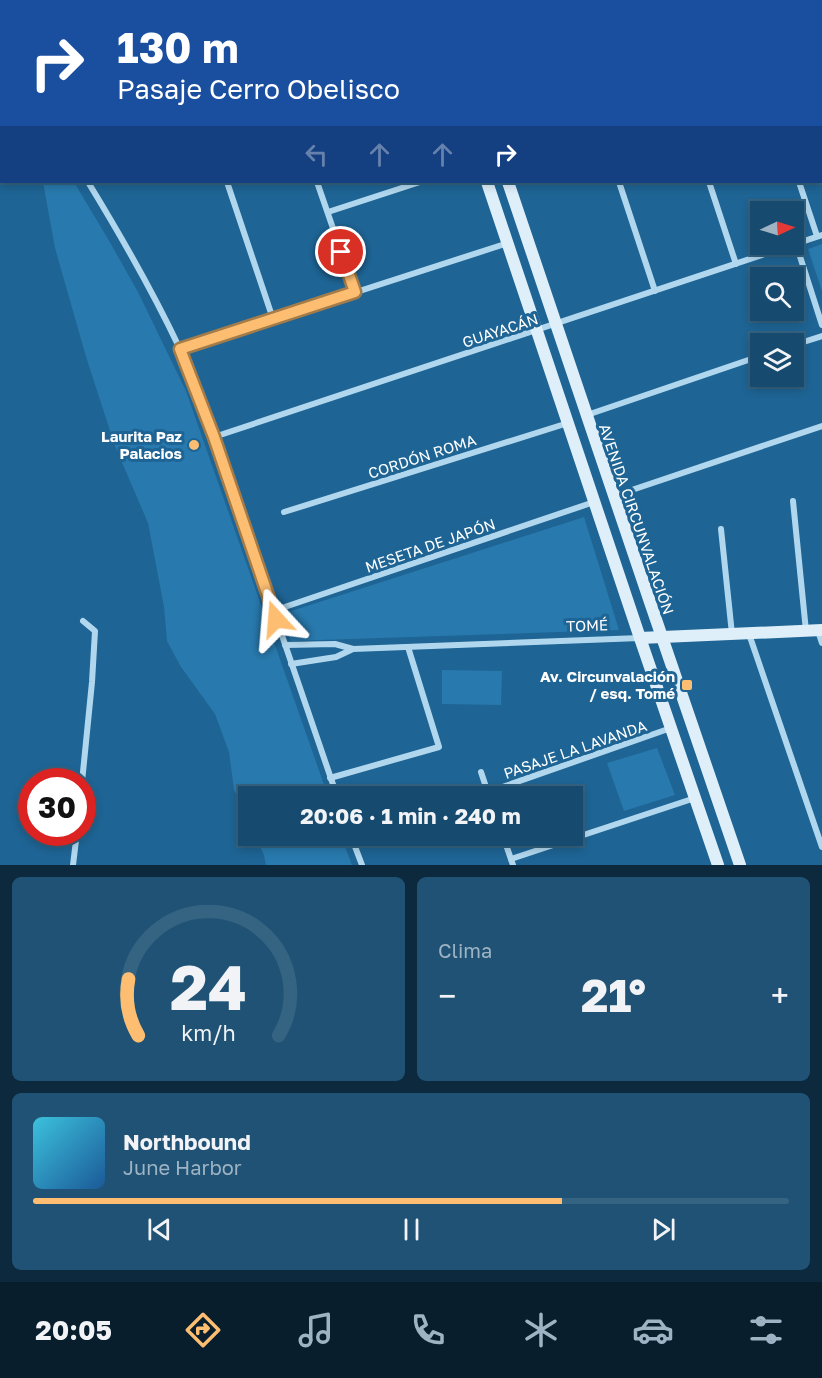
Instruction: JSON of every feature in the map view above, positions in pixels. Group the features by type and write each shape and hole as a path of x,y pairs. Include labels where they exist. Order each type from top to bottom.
{"street":[{"path":"89,183 139,268 180,349 214,437 333,786"},
{"path":"226,183 273,319"},
{"path":"317,183 355,292"},
{"path":"328,213 417,183"},
{"path":"487,183 718,865"},
{"name":"AVENIDA CIRCUNVALACIÓN","path":"508,183 740,865"},
{"path":"619,183 655,291"},
{"path":"709,183 736,264"},
{"path":"799,183 820,236"},
{"name":"GUAYACÁN","path":"804,241 820,236"},
{"path":"180,349 508,243"},
{"name":"GUAYACÁN","path":"214,437 763,255"},
{"path":"800,255 822,325"},
{"path":"804,342 822,336"},
{"path":"587,415 750,359"},
{"name":"CORDÓN ROMA","path":"284,512 568,423"},
{"path":"614,496 822,426"},
{"path":"793,501 817,634"},
{"name":"MESETA DE JAPÓN","path":"273,610 594,502"},
{"path":"722,529 732,634"},
{"path":"83,621 95,631 83,768"},
{"name":"TOMÉ","path":"285,645 335,644 353,649 732,634 817,634"},
{"path":"749,634 822,847"},
{"path":"330,778 440,747 408,647"},
{"name":"TOMÉ","path":"291,664 336,657 353,649"},
{"name":"PASAJE LA LAVANDA","path":"510,786 671,728"},
{"path":"481,772 485,786"},
{"path":"506,846 512,862 695,798"},
{"path":"73,865 75,846"},
{"path":"355,846 362,865"}],"shaded area":[{"path":"43,183 75,183 138,292 186,391 324,786 238,786 238,799 234,790 229,752 215,714 181,667 167,641 164,607 148,523 115,446 87,360 55,248"},
{"path":"822,244 822,291 808,249"},
{"path":"584,517 619,630 291,641 279,615"},
{"path":"442,670 502,671 501,705 442,704"},
{"path":"657,748 675,795 624,811 607,763"},
{"path":"260,846 345,846 352,865 266,865"}],"place":[{"name":"Laurita Paz Palacios","path":"194,445"},
{"name":"Av. Circunvalación / esq. Tomé","path":"687,685"}],"route":[{"path":"276,619 214,437 180,349 355,292 341,252"}]}
